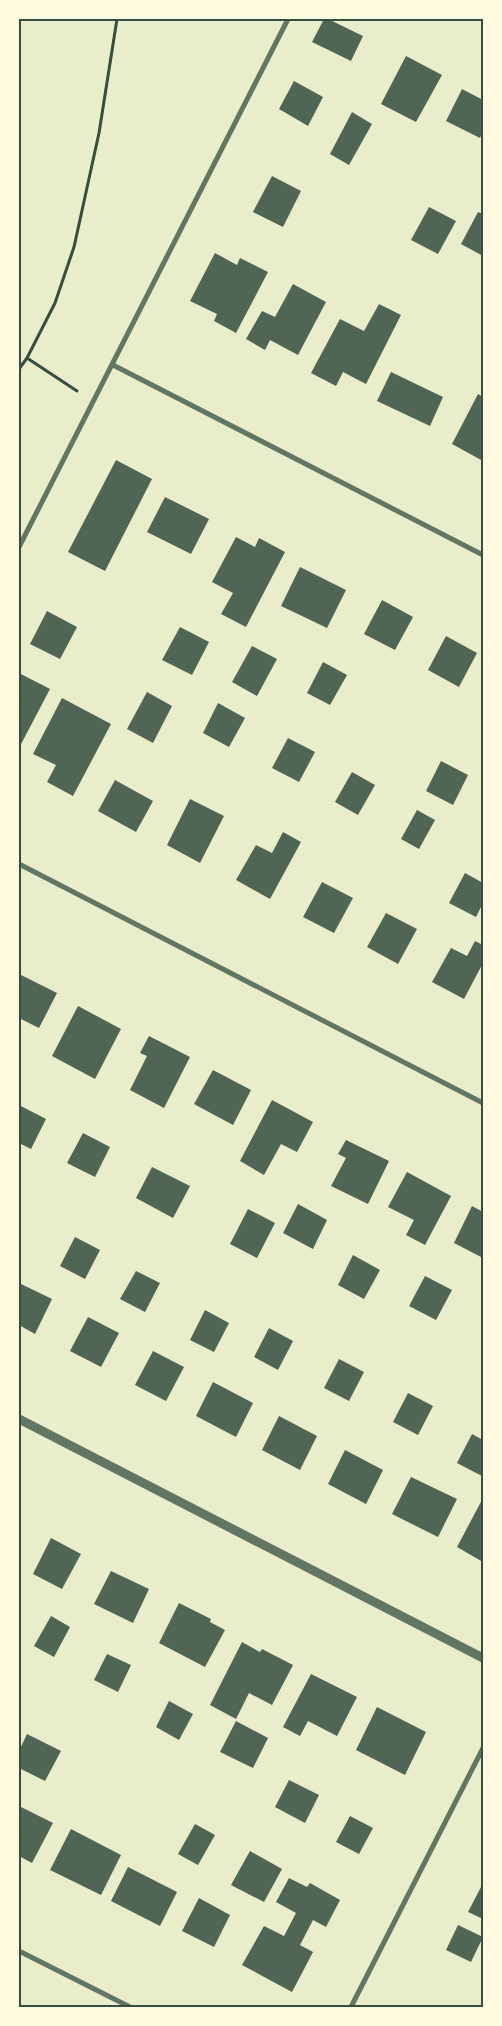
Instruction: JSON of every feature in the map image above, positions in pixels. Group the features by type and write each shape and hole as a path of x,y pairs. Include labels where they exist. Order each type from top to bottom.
{"street":[{"path":"19,547 288,19"},
{"path":"113,365 483,555"},
{"path":"19,864 483,1103"},
{"path":"19,1419 483,1658"},
{"path":"351,2007 483,1748"},
{"path":"19,1952 130,2007"}],"path":[{"path":"19,369 27,358 55,302 74,247 99,133 117,19"},
{"path":"27,358 94,402"}],"building":[{"path":"324,19 328,19 363,36 351,61 312,42"},
{"path":"406,56 442,75 416,122 381,104"},
{"path":"294,81 323,97 308,126 279,109"},
{"path":"462,89 483,100 483,131 480,138 446,121"},
{"path":"352,112 372,124 349,165 330,154"},
{"path":"272,176 301,191 283,227 253,212"},
{"path":"429,207 456,221 438,254 411,240"},
{"path":"478,212 483,214 483,256 461,244"},
{"path":"215,253 237,265 240,258 268,272 236,333 214,321 217,314 190,301"},
{"path":"293,284 326,302 298,355 270,340 265,350 246,339 262,311 275,317"},
{"path":"379,304 401,315 366,384 343,372 336,386 311,373 340,319 364,331"},
{"path":"391,372 443,397 430,426 377,401"},
{"path":"478,394 483,397 483,461 452,444"},
{"path":"116,460 152,479 105,571 68,552"},
{"path":"165,497 209,519 191,554 147,532"},
{"path":"236,537 255,547 259,538 285,552 246,627 221,614 233,593 212,582"},
{"path":"300,567 346,590 327,628 281,606"},
{"path":"382,600 413,617 395,650 364,634"},
{"path":"47,611 77,627 60,659 30,644"},
{"path":"180,627 209,642 192,675 162,660"},
{"path":"446,636 477,653 459,687 428,670"},
{"path":"252,646 277,659 257,696 232,682"},
{"path":"323,662 347,675 330,705 307,693"},
{"path":"19,673 50,689 19,748"},
{"path":"147,692 172,706 153,743 127,729"},
{"path":"62,698 111,724 73,796 47,782 56,765 33,754"},
{"path":"218,703 245,718 229,747 203,733"},
{"path":"288,738 315,752 299,782 272,768"},
{"path":"441,761 468,775 453,805 426,791"},
{"path":"352,772 375,785 358,815 335,802"},
{"path":"115,780 153,801 136,832 98,811"},
{"path":"190,799 224,816 200,863 167,845"},
{"path":"417,810 435,820 419,849 401,839"},
{"path":"283,832 301,842 270,899 236,880 256,845 272,853"},
{"path":"465,873 483,883 483,903 476,917 449,903"},
{"path":"322,882 353,898 334,933 303,917"},
{"path":"386,913 417,929 398,964 367,947"},
{"path":"475,941 483,945 483,963 464,999 432,982 451,948 467,956"},
{"path":"19,974 57,993 39,1028 19,1018"},
{"path":"78,1006 121,1029 95,1079 52,1056"},
{"path":"149,1036 190,1057 164,1108 130,1090 147,1056 140,1053"},
{"path":"213,1070 251,1090 233,1125 194,1104"},
{"path":"272,1100 313,1122 297,1152 281,1144 264,1175 240,1161"},
{"path":"19,1105 46,1119 31,1149 19,1143"},
{"path":"83,1133 110,1147 95,1177 67,1163"},
{"path":"346,1140 389,1161 368,1204 331,1186 346,1158 338,1154"},
{"path":"152,1167 190,1186 173,1218 136,1198"},
{"path":"407,1172 451,1196 425,1245 406,1235 414,1220 388,1207"},
{"path":"298,1204 327,1220 313,1249 283,1233"},
{"path":"472,1206 483,1212 483,1258 454,1243"},
{"path":"248,1209 275,1223 257,1258 230,1244"},
{"path":"75,1237 100,1250 85,1279 60,1266"},
{"path":"353,1255 380,1270 364,1299 338,1285"},
{"path":"136,1271 160,1283 145,1312 120,1299"},
{"path":"425,1276 452,1290 436,1320 409,1306"},
{"path":"21,1284 52,1299 35,1334 19,1325 19,1289"},
{"path":"205,1310 229,1323 214,1352 190,1340"},
{"path":"88,1317 119,1333 101,1367 70,1351"},
{"path":"269,1328 293,1341 278,1370 254,1357"},
{"path":"153,1351 184,1367 166,1401 135,1385"},
{"path":"339,1359 364,1372 349,1401 324,1388"},
{"path":"213,1382 253,1403 236,1437 196,1416"},
{"path":"408,1393 433,1406 418,1435 393,1422"},
{"path":"279,1416 317,1436 300,1470 262,1450"},
{"path":"472,1434 483,1440 482,1476 457,1463"},
{"path":"345,1450 383,1470 366,1504 328,1484"},
{"path":"411,1477 457,1499 438,1537 392,1514"},
{"path":"483,1498 483,1562 457,1547"},
{"path":"51,1538 81,1554 62,1589 33,1574"},
{"path":"111,1571 149,1589 133,1623 94,1604"},
{"path":"179,1603 211,1619 210,1622 225,1630 205,1667 159,1643"},
{"path":"51,1616 70,1627 54,1657 34,1646"},
{"path":"242,1642 260,1652 262,1649 293,1665 272,1705 249,1693 236,1719 210,1705"},
{"path":"107,1654 131,1665 118,1692 94,1680"},
{"path":"311,1674 357,1697 337,1736 308,1721 300,1736 283,1727"},
{"path":"169,1701 193,1714 179,1740 156,1727"},
{"path":"377,1707 426,1732 405,1775 356,1750"},
{"path":"236,1721 268,1738 253,1768 220,1752"},
{"path":"27,1734 61,1751 45,1781 19,1768 19,1751"},
{"path":"289,1780 319,1795 305,1823 275,1807"},
{"path":"19,1806 53,1823 32,1863 19,1856"},
{"path":"350,1816 373,1828 359,1854 336,1842"},
{"path":"195,1824 215,1835 198,1865 178,1854"},
{"path":"71,1829 121,1855 101,1895 50,1870"},
{"path":"250,1851 282,1869 264,1902 231,1885"},
{"path":"128,1867 177,1892 160,1926 111,1901"},
{"path":"289,1878 307,1887 310,1883 340,1900 326,1927 313,1920 300,1945 313,1952 292,1992 242,1965 264,1926 284,1936 296,1913 276,1902"},
{"path":"481,1887 483,1889 483,1919 468,1912"},
{"path":"199,1898 230,1915 214,1947 182,1931"},
{"path":"458,1925 483,1937 471,1962 446,1950"}]}
